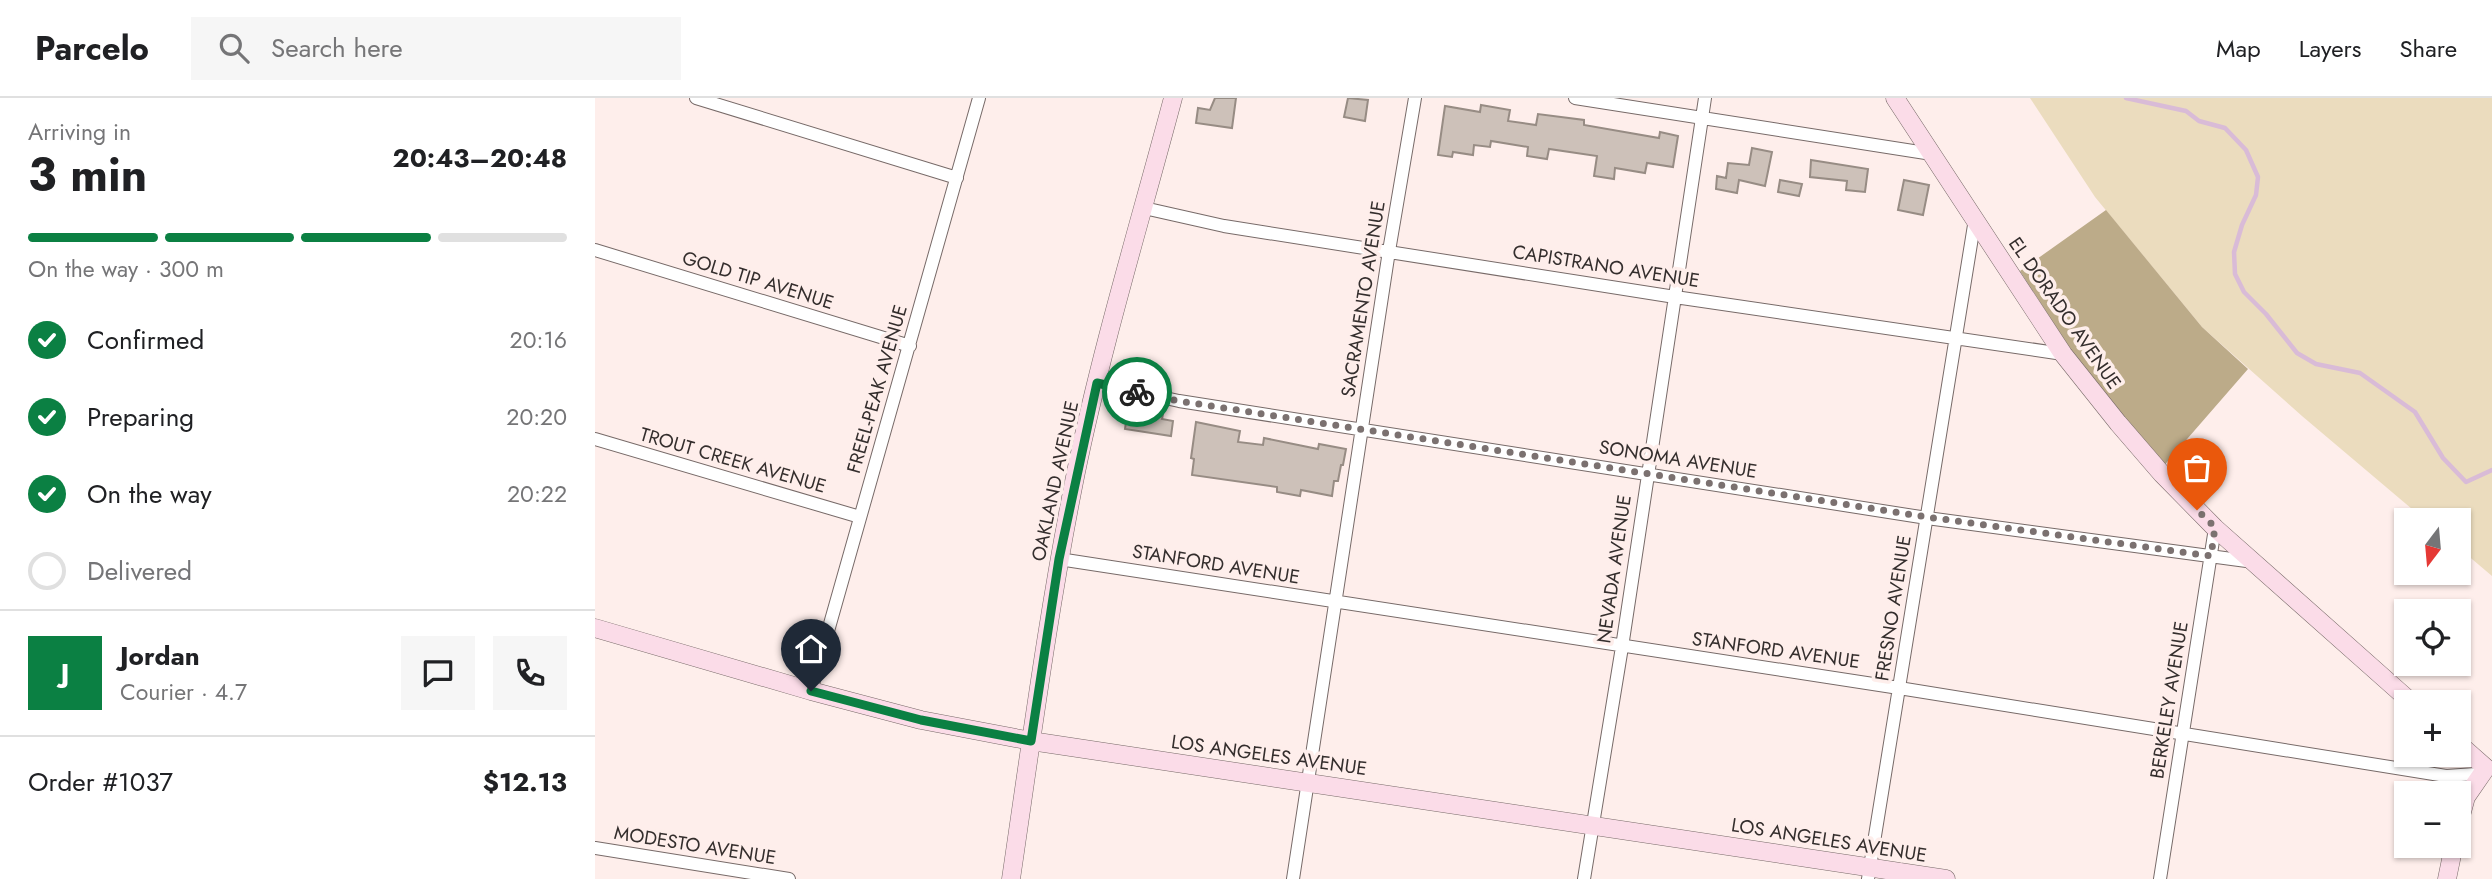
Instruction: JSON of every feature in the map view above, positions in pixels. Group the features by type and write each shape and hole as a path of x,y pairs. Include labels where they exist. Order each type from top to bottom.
{"street":[{"path":"696,98 957,178"},
{"name":"FREEL-PEAK AVENUE","path":"811,691 979,98"},
{"name":"OAKLAND AVENUE","path":"1011,879 1059,559 1097,383 1173,98"},
{"name":"SACRAMENTO AVENUE","path":"1293,879 1415,98"},
{"path":"1575,98 1932,154"},
{"name":"NEVADA AVENUE","path":"1584,879 1705,98"},
{"name":"EL DORADO AVENUE","path":"1895,98 2063,354 2162,474 2215,527 2398,690"},
{"name":"CAPISTRANO AVENUE","path":"1144,208 1224,226 1675,297 2063,354"},
{"name":"FRESNO AVENUE","path":"1869,873 1975,219"},
{"name":"GOLD TIP AVENUE","path":"595,250 910,346"},
{"name":"SONOMA AVENUE","path":"1097,383 1179,401 1647,474 1927,517 2255,562"},
{"name":"TROUT CREEK AVENUE","path":"595,439 860,517"},
{"name":"BERKELEY AVENUE","path":"2160,879 2215,527"},
{"name":"STANFORD AVENUE","path":"1059,559 1899,688 2446,776 2476,774 2490,768"},
{"name":"LOS ANGELES AVENUE","path":"595,628 921,720 1031,741 1593,825 1869,873 1946,879"},
{"path":"2471,753 2490,768 2471,791"},
{"name":"MODESTO AVENUE","path":"595,848 719,874 789,879"},
{"path":"2447,879 2451,858"}],"shaded area":[{"path":"2030,98 2492,98 2492,576 2471,558 2471,508 2411,508 2202,327 2095,197"},
{"path":"2106,210 2202,327 2248,369 2161,469 2104,398 2020,271"}],"building":[{"path":"1215,98 1236,98 1232,128 1196,123 1198,108 1210,110"},
{"path":"1348,98 1368,100 1365,121 1344,117"},
{"path":"1481,105 1510,110 1508,121 1536,125 1538,114 1584,120 1584,125 1659,138 1660,132 1678,136 1673,167 1647,163 1645,173 1615,168 1614,179 1594,176 1597,156 1549,149 1547,159 1527,156 1528,147 1491,141 1490,147 1474,145 1473,155 1453,152 1452,157 1438,155 1445,106 1480,112"},
{"path":"1752,148 1772,152 1765,186 1739,180 1737,193 1716,189 1717,176 1726,178 1728,163 1749,165"},
{"path":"1811,160 1868,169 1865,192 1846,190 1847,181 1810,177"},
{"path":"1780,180 1802,184 1799,196 1778,192"},
{"path":"1904,180 1929,185 1923,215 1898,210"},
{"path":"1128,408 1163,414 1162,419 1173,421 1171,436 1125,429"},
{"path":"1196,422 1240,431 1238,442 1263,445 1264,438 1318,449 1319,444 1346,449 1338,481 1334,481 1332,496 1301,490 1300,496 1277,492 1277,487 1192,475 1194,459 1191,458"}],"waterway":[{"path":"2126,98 2186,111 2199,121 2225,128 2246,150 2258,177 2256,195 2242,225 2234,252 2235,274 2244,292 2266,314 2297,353 2316,364 2360,373 2415,412 2443,458 2466,482 2492,470"}],"way so far":[{"path":"1137,392 1179,401 1927,517 2211,556 2215,527 2197,510"}],"route":[{"path":"811,691 921,720 1031,741 1059,559 1097,383 1137,392"}]}
